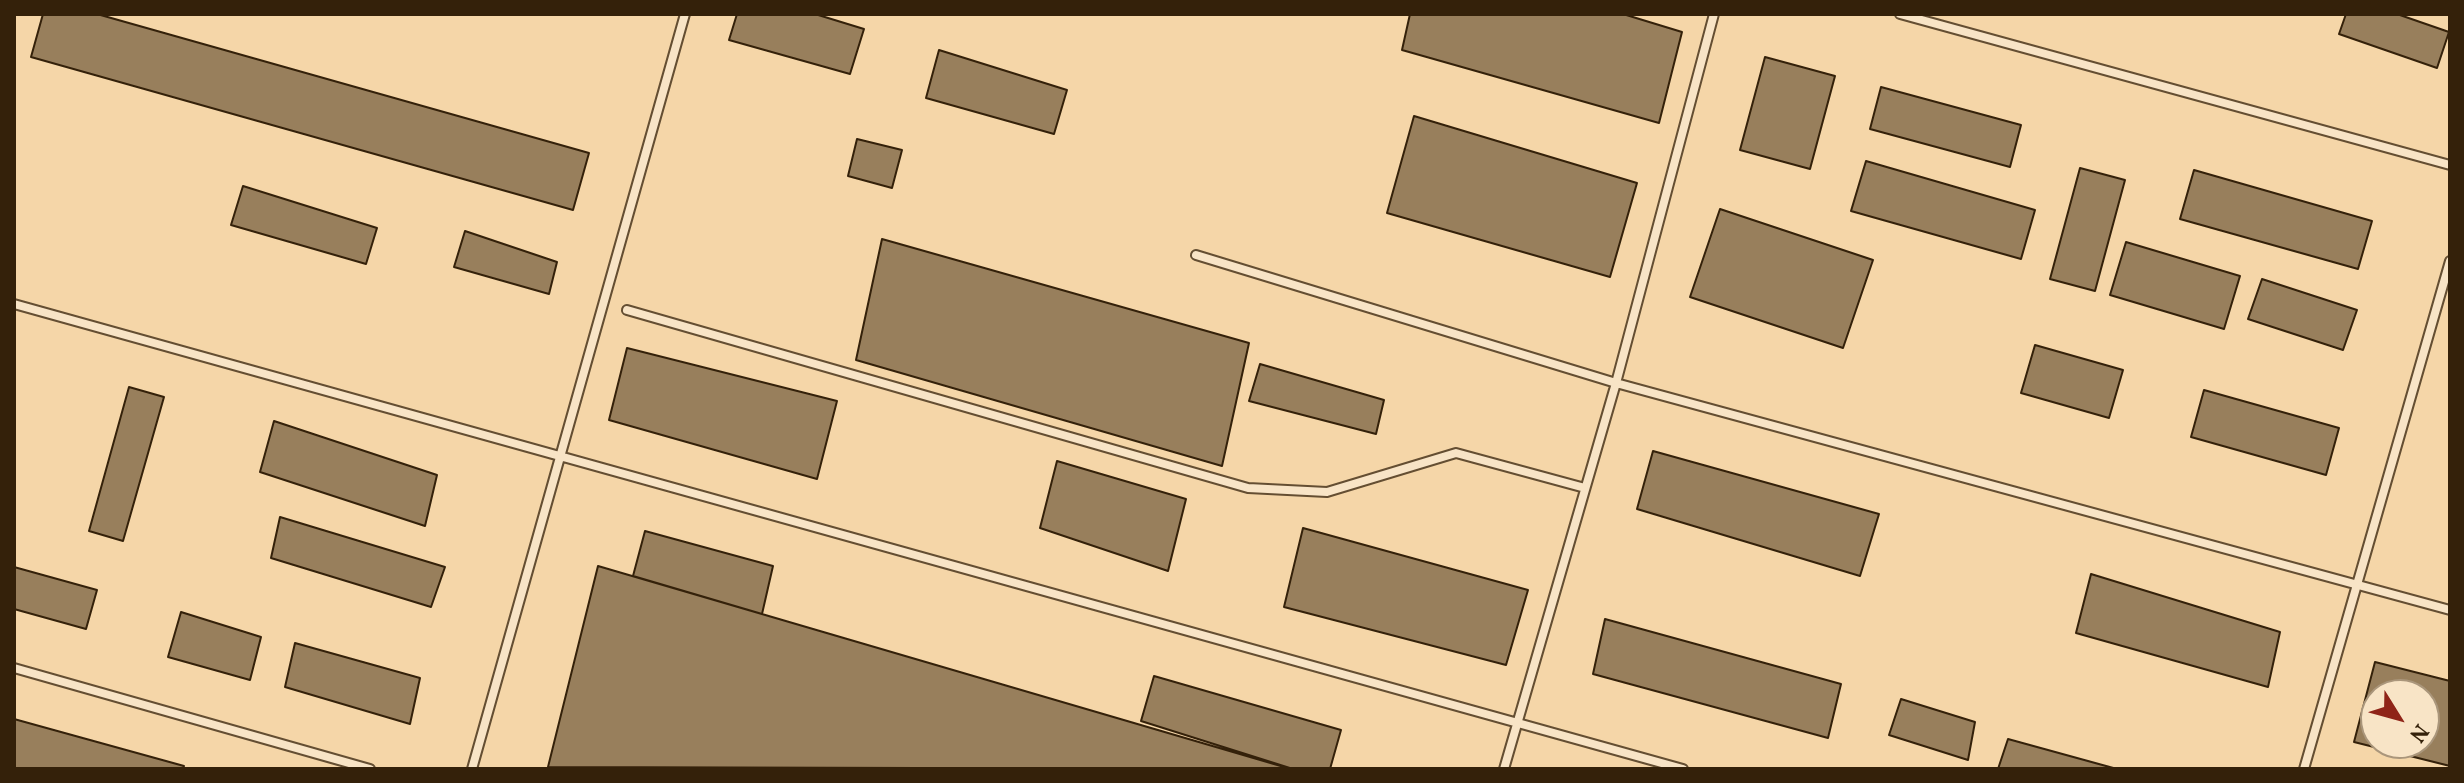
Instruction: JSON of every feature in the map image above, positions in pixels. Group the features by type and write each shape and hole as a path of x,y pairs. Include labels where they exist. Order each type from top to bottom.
{"lane":[{"path":"472,769 685,14"},
{"path":"1504,769 1616,383 1714,14"},
{"path":"1900,14 2450,165"},
{"path":"1196,255 1616,383 2450,610"},
{"path":"2304,769 2450,261"},
{"path":"14,304 1683,769"},
{"path":"627,310 1248,488 1327,492 1456,453 1585,488"},
{"path":"14,668 370,769"}],"building":[{"path":"43,14 97,14 589,153 573,210 31,57"},
{"path":"737,14 815,14 864,29 850,74 729,40"},
{"path":"1410,14 1623,14 1682,32 1659,123 1402,50"},
{"path":"2346,14 2397,14 2449,32 2437,68 2339,34"},
{"path":"939,50 1067,90 1054,134 926,98"},
{"path":"1765,57 1835,76 1810,169 1740,150"},
{"path":"1881,87 2021,125 2010,167 1870,129"},
{"path":"1414,116 1637,183 1610,277 1387,213"},
{"path":"857,139 902,150 892,188 848,176"},
{"path":"1866,161 2035,210 2021,259 1851,211"},
{"path":"2080,168 2125,180 2095,291 2050,279"},
{"path":"2194,170 2372,221 2358,269 2180,219"},
{"path":"243,186 377,228 366,264 231,225"},
{"path":"1720,209 1873,260 1843,348 1690,297"},
{"path":"465,231 557,262 549,294 454,267"},
{"path":"882,239 1249,343 1222,466 856,360"},
{"path":"2126,242 2240,276 2224,329 2110,295"},
{"path":"2262,279 2357,310 2343,350 2248,319"},
{"path":"2035,345 2123,370 2109,418 2021,393"},
{"path":"627,348 837,401 817,479 609,420"},
{"path":"1260,364 1384,400 1376,434 1249,401"},
{"path":"129,387 164,397 123,541 89,531"},
{"path":"2204,390 2339,428 2326,475 2191,437"},
{"path":"274,421 437,475 425,526 260,472"},
{"path":"1653,451 1879,514 1860,576 1637,509"},
{"path":"1057,461 1186,499 1168,571 1040,528"},
{"path":"280,517 445,567 431,607 271,558"},
{"path":"1303,528 1528,590 1506,665 1284,607"},
{"path":"645,531 773,566 762,614 633,576"},
{"path":"598,566 1291,769 548,767"},
{"path":"14,567 97,590 86,629 14,609"},
{"path":"2091,574 2280,632 2268,687 2076,633"},
{"path":"181,612 261,637 250,680 168,657"},
{"path":"1605,619 1841,684 1828,738 1593,674"},
{"path":"295,643 420,678 410,724 285,687"},
{"path":"2375,662 2450,681 2450,766 2422,759 2440,759 2440,679 2371,679"},
{"path":"1154,676 1341,730 1330,769 1293,769 1141,721"},
{"path":"1901,699 1975,722 1968,760 1889,735"},
{"path":"14,719 184,766 183,769 14,769"},
{"path":"2360,719 2360,744 2354,742"},
{"path":"2008,739 2117,769 1998,769"}]}
